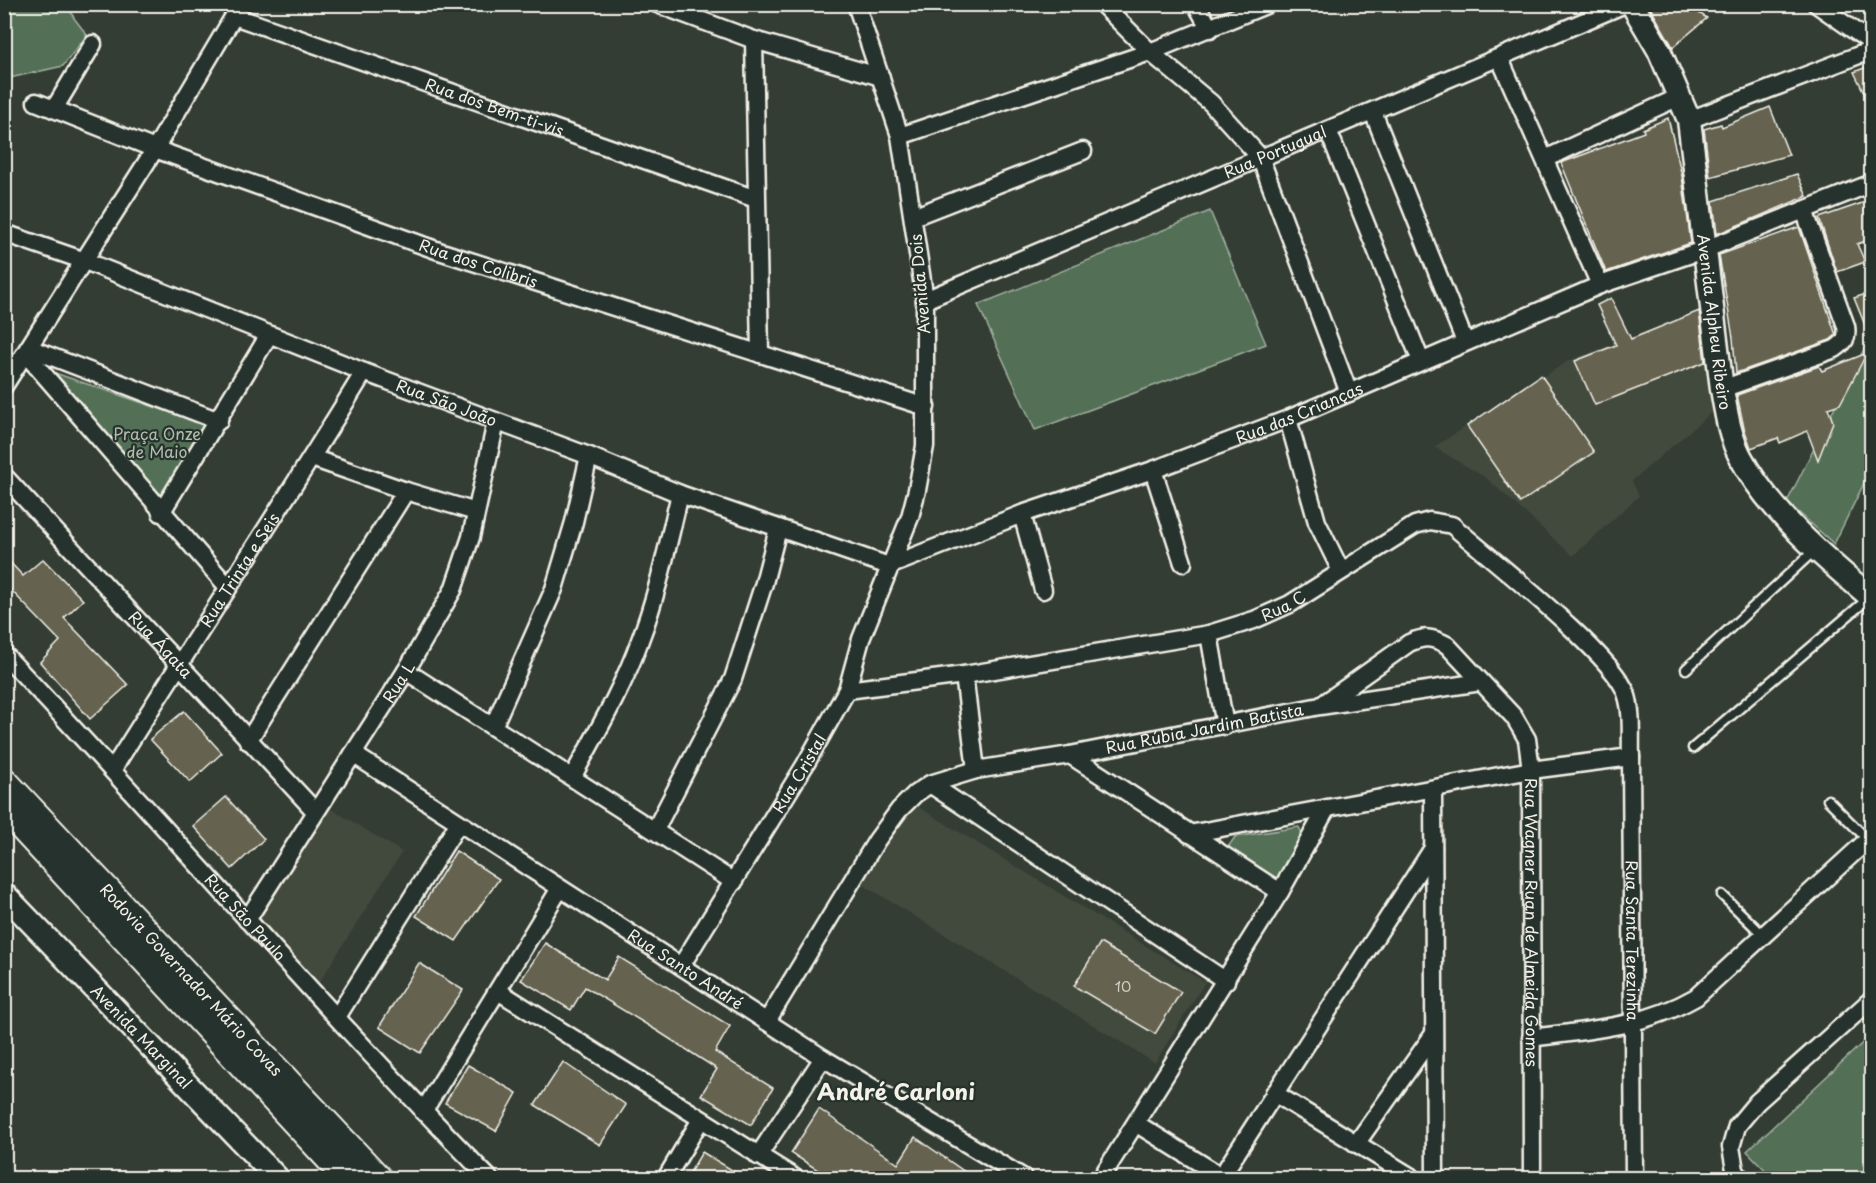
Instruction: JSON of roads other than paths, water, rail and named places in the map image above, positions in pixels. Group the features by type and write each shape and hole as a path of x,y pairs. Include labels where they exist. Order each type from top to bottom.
{"main road":[{"name":"Rodovia Governador Mário Covas","path":"4,781 378,1179"},
{"name":"Rodovia Governador Mário Covas","path":"4,808 347,1179"}],"street":[{"path":"657,4 754,40 881,77"},
{"name":"Avenida Dois","path":"856,4 900,136 925,300 925,446 910,517 889,566"},
{"path":"1102,4 1150,52 1211,103 1260,157 1349,393"},
{"path":"1196,4 1210,29"},
{"path":"900,136 1150,52 1268,4"},
{"name":"Rua Portugual","path":"925,300 1260,157 1500,59 1625,4"},
{"name":"Avenida Alpheu Ribeiro","path":"1632,4 1681,96 1689,120 1722,389 1728,423 1740,456 1766,493 1816,549 1871,598"},
{"path":"1816,4 1872,43"},
{"path":"4,386 155,149 237,10"},
{"name":"Rua dos Bem-ti-vis","path":"237,10 756,199"},
{"path":"754,40 760,354"},
{"path":"54,109 93,44"},
{"path":"1689,120 1872,50"},
{"path":"1500,59 1600,285"},
{"path":"1545,159 1681,96"},
{"name":"Rua dos Colibris","path":"36,102 155,149 439,251 926,407"},
{"path":"1373,112 1465,342"},
{"path":"1328,130 1421,361"},
{"path":"913,217 1083,150"},
{"name":"Rua das Crianças","path":"889,566 1022,514 1153,470 1288,419 1600,285 1706,249 1872,183"},
{"path":"1722,389 1835,349 1844,343 1847,335 1846,326 1804,210"},
{"name":"Rua São João","path":"4,233 85,261 364,372 589,456 680,494 889,566"},
{"path":"161,513 219,421 269,335"},
{"path":"28,351 219,421"},
{"path":"28,351 161,513 227,586"},
{"name":"Rua Trinta e Seis","path":"112,769 227,586 312,458 364,372"},
{"path":"1288,419 1317,522 1341,571"},
{"name":"Rua L","path":"247,920 406,671 453,590 465,559 496,422"},
{"path":"493,727 554,589 574,522 589,456"},
{"path":"312,458 406,491 476,512"},
{"path":"1153,470 1183,563"},
{"name":"Rua Ágata","path":"4,476 315,811"},
{"path":"248,741 406,491"},
{"path":"573,776 614,699 640,641 661,574 680,494"},
{"path":"1022,514 1043,590"},
{"name":"Rua C","path":"847,690 964,675 1209,634 1254,620 1290,604 1415,525 1430,521 1452,525 1599,657 1623,685 1628,702"},
{"path":"655,830 733,679 764,583 778,529"},
{"name":"Rua Cristal","path":"681,966 805,765 847,690 861,639 889,566"},
{"path":"1209,634 1225,726"},
{"name":"Rua Wagner Ruan de Almeida Gomes","path":"1320,706 1409,643 1424,637 1434,638 1447,645 1514,717 1527,739 1531,770 1532,1179"},
{"name":"Rua São Paulo","path":"4,654 112,769 423,1112 489,1179"},
{"path":"406,671 573,776 734,882"},
{"path":"964,675 976,770"},
{"name":"Rua Rúbia Jardim Batista","path":"930,784 976,770 1070,755 1320,706 1481,682"},
{"name":"Rua Santa Terezinha","path":"1628,702 1631,757 1635,1024 1634,1179"},
{"name":"Rua Santo André","path":"352,754 823,1058 1020,1178"},
{"path":"1070,755 1281,892"},
{"path":"1190,834 1531,770 1631,757"},
{"path":"767,1021 877,840 899,810 915,794 930,784 1226,981"},
{"path":"1433,790 1435,1179"},
{"path":"1101,1179 1281,892 1327,808"},
{"path":"337,1017 458,824"},
{"path":"1531,1038 1635,1024 1678,1008 1696,997 1764,937 1870,838"},
{"path":"1137,1124 1222,1178 1274,1093 1433,848"},
{"path":"423,1112 560,890"},
{"name":"Avenida Marginal","path":"4,894 277,1179"},
{"path":"498,991 700,1121 795,1179"},
{"path":"1737,1174 1731,1148 1737,1126 1757,1102 1872,999"},
{"path":"1356,1144 1433,1035"},
{"path":"758,1156 823,1058"},
{"path":"1274,1093 1413,1179"},
{"path":"666,1179 700,1121"}],"lane":[{"path":"1686,669 1816,549"},
{"path":"1693,748 1871,598"},
{"path":"1828,800 1870,838"},
{"path":"1722,895 1764,937"}],"district":[{"name":"André Carloni","path":"896,1092"}],"park label":[{"name":"Praça Onze de Maio","path":"157,443"}]}
